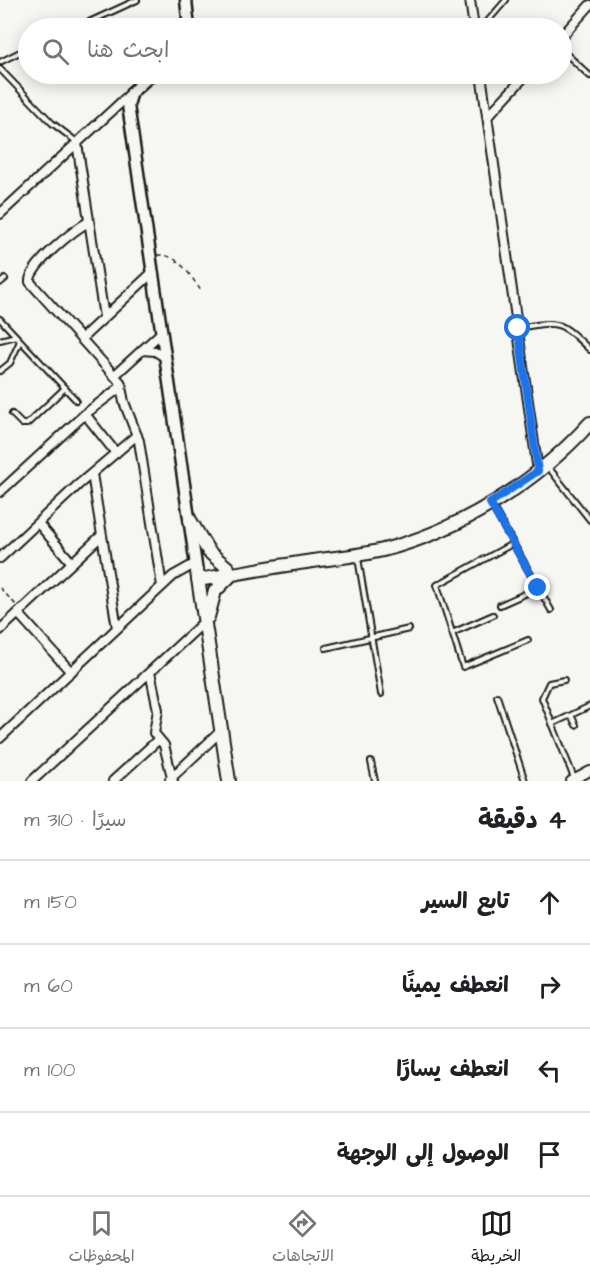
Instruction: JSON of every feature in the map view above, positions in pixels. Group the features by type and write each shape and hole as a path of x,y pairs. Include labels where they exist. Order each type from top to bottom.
{"main road":[{"path":"186,0 188,18"},
{"path":"141,84 129,95 128,105 229,781"},
{"path":"197,572 230,571 384,550 454,522 490,503 542,468 590,423"},
{"path":"190,520 205,547 230,571"},
{"path":"205,626 213,597 230,571 409,540"}],"street":[{"path":"470,0 473,18"},
{"path":"572,24 590,5"},
{"path":"482,84 518,328 542,468"},
{"path":"487,117 518,84"},
{"path":"0,214 129,95"},
{"path":"77,143 104,317"},
{"path":"89,222 76,230 34,268 29,279 33,287 115,375 122,386 124,402 137,435 162,586"},
{"path":"81,339 153,272"},
{"path":"115,375 162,332"},
{"path":"142,350 154,351 166,358"},
{"path":"0,492 85,414 122,386"},
{"path":"85,414 116,453"},
{"path":"0,558 137,435"},
{"path":"92,474 117,628"},
{"path":"38,523 72,563"},
{"path":"0,630 102,535"},
{"path":"0,738 180,570 197,572"},
{"path":"19,612 71,672"},
{"path":"33,781 150,672 205,626"},
{"path":"150,672 158,711 153,729 164,745 171,780"},
{"path":"171,780 221,731"},
{"path":"113,781 159,739"},
{"path":"573,780 590,771"}],"lane":[{"path":"98,18 137,0"},
{"path":"490,18 506,0"},
{"path":"0,62 18,53"},
{"path":"572,60 590,76"},
{"path":"0,69 52,123 77,143"},
{"path":"0,283 5,279"},
{"path":"0,319 76,399"},
{"path":"518,328 559,324 567,328 590,350"},
{"path":"0,340 16,336"},
{"path":"0,371 10,363 20,341"},
{"path":"12,414 22,424 27,424 65,388"},
{"path":"542,468 590,520"},
{"path":"490,503 551,610"},
{"path":"512,544 438,583 462,666 465,668 528,640"},
{"path":"357,555 374,637 381,694"},
{"path":"500,605 538,588"},
{"path":"452,633 493,615"},
{"path":"326,648 409,629"},
{"path":"564,680 549,683 543,692 543,703 573,780"},
{"path":"497,696 525,781"},
{"path":"552,724 590,706"},
{"path":"571,715 576,725"},
{"path":"371,762 375,781"}],"path":[{"path":"150,255 173,256 202,292"},
{"path":"0,588 19,612"}],"route":[{"path":"518,328 538,471 490,503 538,588"}]}
